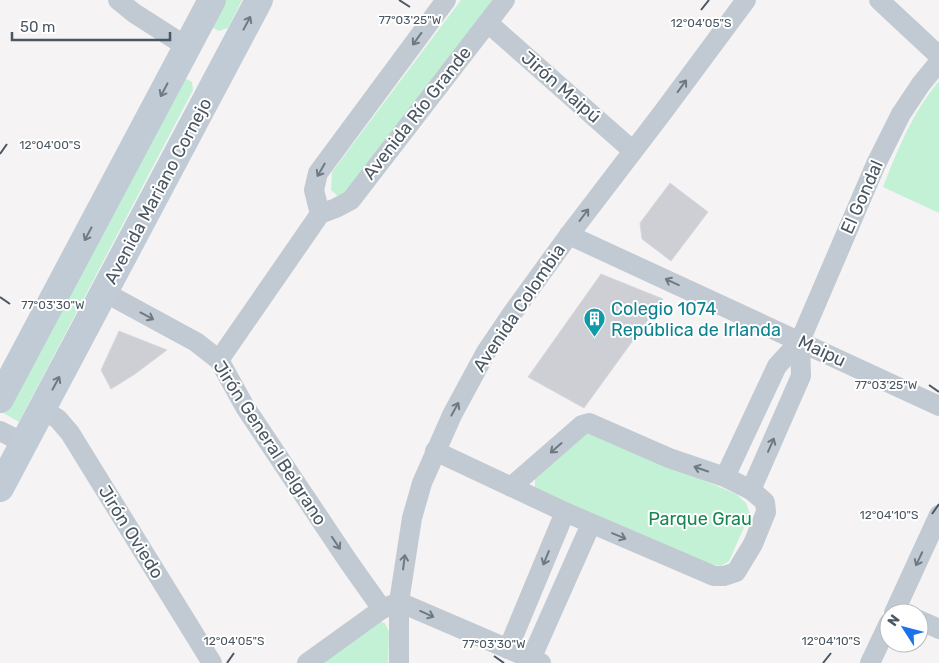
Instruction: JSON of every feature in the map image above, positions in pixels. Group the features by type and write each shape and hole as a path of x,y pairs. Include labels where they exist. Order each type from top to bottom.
{"main road":[{"path":"0,399 212,0"},
{"name":"Avenida Mariano Cornejo","path":"0,488 12,437 42,409 259,0"},
{"path":"189,44 207,29 218,32 227,40 232,50"},
{"path":"189,44 189,64 197,72 208,76 220,74"}],"street":[{"path":"118,0 134,13 189,44"},
{"path":"218,360 320,214 314,190 318,174 446,0"},
{"name":"Avenida Río Grande","path":"320,214 351,200 505,0"},
{"name":"Avenida Colombia","path":"399,663 391,605 422,483 452,415 486,352 568,235 746,0"},
{"path":"879,0 939,56"},
{"name":"Jirón Maipú","path":"488,23 633,151"},
{"name":"El Gondal","path":"725,478 777,366 800,341 876,164 897,122 921,84 939,62"},
{"name":"Maipu","path":"568,235 939,406"},
{"name":"Jirón General Belgrano","path":"104,292 196,342 218,360 245,407 348,561 391,605"},
{"name":"El Gondal","path":"751,490 801,376 800,341"},
{"name":"Jirón Oviedo","path":"42,409 58,420 70,432 212,663"},
{"path":"435,451 511,487 565,512 590,524 714,576 724,576 736,572 753,544 766,512 766,502 751,490 725,478 669,458 588,423 582,425 511,487"},
{"path":"508,649 565,512"},
{"path":"900,603 939,515"},
{"path":"306,663 391,605 536,661 590,524"},
{"path":"870,663 879,646"}],"green space":[{"path":"210,0 242,0 228,28 219,31 204,23"},
{"path":"461,0 495,0 346,194 338,196 331,190 332,172"},
{"path":"177,74 192,82 193,90 19,422 0,411"},
{"path":"939,81 939,213 883,187 913,119"},
{"name":"Parque Grau","path":"588,431 736,494 746,503 750,514 729,561 721,566 710,564 535,488 535,477"},
{"path":"370,619 385,623 389,632 388,663 299,663"}],"building":[{"path":"670,183 708,212 671,261 642,239 640,223"},
{"name":"Colegio 1074 República de Irlanda","path":"601,274 663,299 584,408 528,377"},
{"path":"119,331 167,350 111,389 101,370"}],"place":[{"name":"Colegio 1074 República de Irlanda","path":"595,338"}]}
